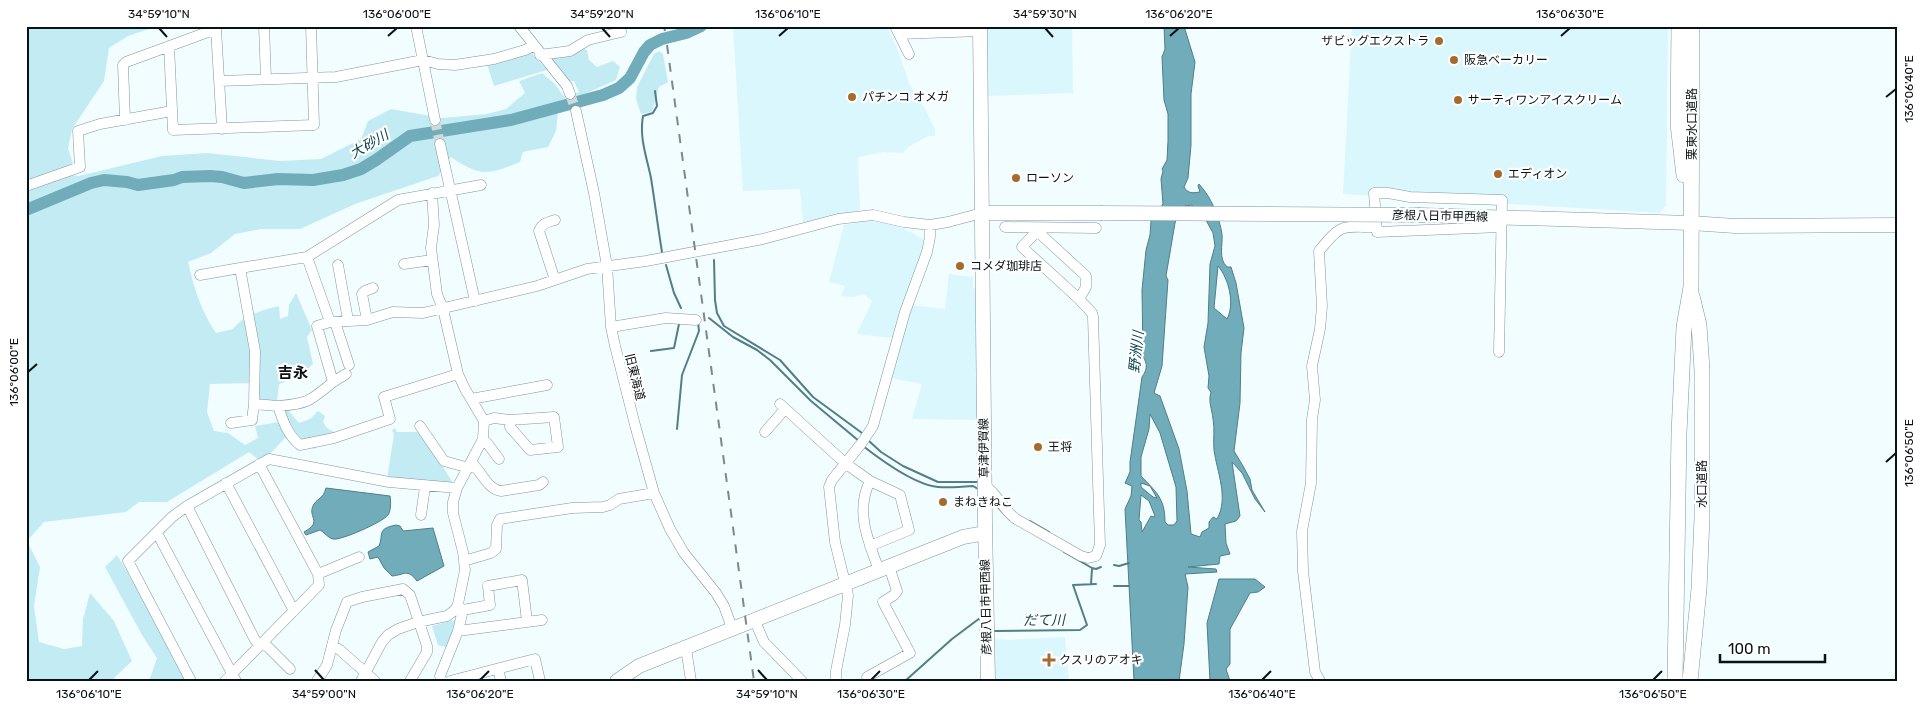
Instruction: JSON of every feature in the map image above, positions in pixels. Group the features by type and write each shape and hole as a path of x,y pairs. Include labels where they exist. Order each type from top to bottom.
{"highway":[{"path":"1679,26 1678,124 1683,171 1692,201"},
{"name":"栗東水口道路","path":"1692,26 1692,223"},
{"name":"水口道路","path":"1675,681 1679,433 1684,327 1691,287 1692,223"},
{"name":"水口道路","path":"1690,681 1700,588 1702,518 1702,370 1699,325 1691,287"}],"main road":[{"name":"草津伊賀線","path":"980,29 985,533"},
{"name":"彦根八日市甲西線","path":"982,213 1038,223 1100,214 1420,215 1502,222 1692,223 1735,226 1897,224"},
{"name":"彦根八日市甲西線","path":"985,533 988,681"},
{"path":"617,681 639,666 754,619 963,537 985,533"}],"street":[{"path":"264,26 266,79"},
{"path":"170,46 174,130 314,125 311,26"},
{"path":"416,26 435,120"},
{"path":"519,26 540,55 567,86 570,94"},
{"path":"540,55 570,51 588,40 621,32 620,26"},
{"path":"125,120 123,65 126,62 216,28 222,128"},
{"path":"909,54 897,30 980,29"},
{"path":"219,81 336,77 423,60 438,64 455,65 494,59 526,50 533,46"},
{"path":"26,186 80,167 78,131 100,124 172,111"},
{"name":"旧東海道","path":"576,111 594,192 607,266 611,327 621,375 654,493 670,529 684,553 716,593 724,606 732,628"},
{"path":"440,144 475,301"},
{"path":"200,275 307,257 398,200 481,184"},
{"path":"432,193 434,225 431,248 437,294 443,309 458,374 484,422 482,440 453,502 453,512 465,570 458,631 440,676 442,681"},
{"path":"1500,352 1502,222 1502,200 1410,197 1388,193 1374,193 1376,232 1502,222"},
{"path":"333,382 317,326 348,320 367,320 393,312 423,313 443,309 555,280 587,269 646,261 763,239 856,216 873,215 904,222 930,224 982,213"},
{"path":"555,220 545,223 539,231 555,280"},
{"path":"984,485 990,489 1008,514 1082,556 1088,558 1096,556 1100,545 1093,317 1092,313 1079,299 1022,247 1038,223"},
{"path":"1038,223 1086,276 1086,287 1079,299"},
{"path":"1005,227 1038,223 1096,228"},
{"path":"836,681 848,595 835,542 829,487 832,480 873,426 905,312 927,252 930,224"},
{"path":"1320,681 1315,672 1302,571 1302,531 1311,483 1312,419 1315,400 1312,366 1320,329 1322,306 1319,252 1335,232 1344,227 1375,227"},
{"path":"254,404 278,406 302,404 315,397 347,369 333,322 307,257"},
{"path":"404,264 432,260"},
{"path":"338,265 348,320"},
{"path":"231,422 252,420 254,404 255,351 240,268"},
{"path":"367,320 362,294 373,288"},
{"path":"611,327 666,318 696,320"},
{"path":"278,406 286,429 292,439 300,445 334,438 390,419 384,397 458,374"},
{"path":"471,399 547,385"},
{"path":"765,432 783,407 845,463 870,482 900,495 909,530 870,546"},
{"path":"484,422 494,418 510,420 554,417 558,447 530,450 510,427 510,420"},
{"path":"420,426 444,461 470,465 480,470 491,488 495,491 501,492 539,485 543,482"},
{"path":"482,440 499,459"},
{"path":"191,681 128,561 172,517 187,506 269,459 389,482 425,487 458,488"},
{"path":"157,533 231,679 260,645 319,585 318,574 259,464"},
{"path":"867,677 910,653 883,602 897,591 870,546 865,531 864,494 870,482"},
{"path":"226,483 294,611"},
{"path":"421,515 425,487"},
{"path":"464,561 491,553 496,549 497,525 500,519 572,508 603,507 610,505 619,498 654,493"},
{"path":"187,506 255,640 260,645 267,646 290,669"},
{"path":"318,574 359,557"},
{"path":"364,677 382,642 388,635 398,629 418,622 447,616 460,608 490,605 488,586 522,580 527,621"},
{"path":"317,681 327,665 336,630 347,602 403,589 410,595 428,646 427,652 410,681"},
{"path":"754,619 764,642 802,681"},
{"path":"458,631 542,620"},
{"path":"332,646 340,650 364,677 375,681"},
{"path":"686,648 691,681"},
{"path":"450,681 536,659 540,681"},
{"path":"498,669 501,681"}],"shaded area":[{"path":"26,26 158,26 128,36 109,48 104,81 72,129 68,149 73,163 42,178 26,182"},
{"path":"733,26 887,26 910,86 924,107 935,129 935,136 928,136 908,147 903,153 884,152 858,157 860,210 803,223 800,189 743,191"},
{"path":"987,26 1072,26 1073,93 988,96"},
{"path":"1164,26 1184,26 1195,62 1191,94 1191,145 1188,178 1184,187 1189,192 1200,192 1199,184 1211,201 1221,227 1223,260 1227,267 1231,267 1236,283 1244,328 1241,353 1240,403 1234,451 1250,479 1252,490 1265,512 1255,499 1242,473 1232,462 1240,516 1236,521 1225,524 1226,543 1230,554 1220,556 1219,564 1188,567 1216,569 1217,572 1185,574 1188,587 1179,681 1134,681 1125,509 1131,496 1132,486 1125,483 1130,472 1142,377 1146,367 1143,357 1142,290 1146,250 1151,221 1163,204 1161,179 1162,169 1167,160 1168,141 1168,114 1164,100 1162,57 1165,49","holes":["1191,205 1201,211 1213,233 1215,246 1210,264 1208,323 1204,347 1209,376 1208,388 1211,392 1210,402 1214,423 1214,450 1221,485 1222,502 1217,519 1213,517 1209,522 1209,528 1202,532 1200,537 1191,534 1187,491 1179,449 1160,396 1154,393 1162,366 1168,280 1166,276 1175,223 1181,207","1218,266 1222,271 1230,292 1231,306 1227,319 1214,308","1150,414 1160,433 1176,487 1177,521 1174,525 1168,525 1165,522 1165,514 1159,496 1141,476 1141,457 1149,429","1141,483 1150,486 1157,498 1141,487","1141,495 1149,501 1155,516 1151,516 1142,532 1139,520"]},
{"path":"1352,26 1668,26 1666,205 1660,213 1343,194"},
{"path":"581,47 587,50 589,60 597,67 613,61 620,67 616,80 569,101 558,113 556,131 548,147 523,152 520,162 500,170 484,172 470,168 451,157 438,176 355,204 300,229 261,229 235,234 211,253 188,262 199,299 216,333 233,329 242,320 260,311 279,306 280,319 288,316 289,305 296,293 312,330 307,337 313,364 299,377 279,384 277,402 260,399 257,383 210,384 207,412 214,431 228,433 245,445 258,438 255,426 279,422 282,409 289,411 299,423 310,419 318,411 325,416 323,422 327,428 336,433 314,449 285,438 269,455 260,461 249,452 167,502 139,502 126,512 44,522 27,541 40,567 34,606 39,642 64,649 82,646 83,619 90,593 114,621 132,661 114,678 115,681 26,681 26,191 69,175 79,176 162,156 207,153 280,161 321,159 361,139 368,121 391,109 442,118 487,114 506,109 525,93 519,81 542,73 555,84 565,98 579,92 574,81 564,81 548,57"},
{"path":"530,51 547,70 494,86 487,64"},
{"path":"659,51 663,54 668,82 659,87 652,112 641,114 636,99 637,87 654,54"},
{"path":"867,221 884,222 903,228 925,240 924,253 893,338 857,334 872,301 864,294 853,297 841,296 845,286 829,282 844,225"},
{"path":"949,274 973,277 973,288 976,289 980,420 912,419 922,384 891,378 911,305 945,309"},
{"path":"395,428 397,432 417,432 422,434 455,486 387,479 394,434 392,430"},
{"path":"326,488 390,496 391,506 389,513 370,526 337,539 331,538 320,530 306,535 304,532 314,522 312,508"},
{"path":"396,525 400,526 403,531 433,528 444,566 417,581 408,573 392,576 384,568 378,557 370,559 368,552 379,546 383,530"},
{"path":"117,555 189,676 186,681 149,681 157,658 142,635 105,567"},
{"path":"1219,579 1255,579 1265,587 1258,592 1250,593 1230,629 1230,664 1226,669 1230,681 1210,681 1207,623"},
{"path":"458,619 450,648 438,645 432,626"},
{"path":"1065,637 1069,681 994,681 993,639"}],"waterway":[{"name":"大砂川","path":"26,210 91,183 104,180 138,185 174,180 182,177 210,176 244,183 278,179 313,180 343,175 361,169 410,136 511,120 603,95 619,88 630,78 644,52 650,45 701,26"},
{"path":"655,91 657,106 653,113 643,116 642,132 662,252"},
{"path":"714,260 715,300 717,313 724,326 780,360 813,397 862,433"},
{"path":"666,265 674,293 681,308"},
{"path":"709,318 733,337 757,350 770,360 811,401 859,441"},
{"path":"677,429 682,375 699,331 698,322"},
{"path":"651,351 674,348 679,324"},
{"path":"869,441 881,452 903,466 938,482 979,482"},
{"path":"863,446 889,465 920,482 938,487 973,486 978,489"},
{"path":"991,500 1010,520"},
{"path":"1030,521 1049,532"},
{"path":"1064,552 1092,568 1101,567"},
{"path":"1114,565 1119,566 1129,563"},
{"path":"1091,584 1092,569"},
{"name":"だて川","path":"995,631 1080,630 1087,625 1073,585 1096,584"},
{"name":"だて川","path":"1114,586 1129,586"},
{"name":"だて川","path":"905,681 952,639 980,618"}],"tunnel":[{"path":"570,94 576,111"},
{"path":"435,120 440,144"}],"railway":[{"path":"664,26 665,31"},
{"path":"667,45 754,681"}],"place":[{"name":"ザビッグエクストラ","path":"1439,41"},
{"name":"阪急ベーカリー","path":"1454,60"},
{"name":"パチンコ オメガ","path":"852,97"},
{"name":"サーティワンアイスクリーム","path":"1458,100"},
{"name":"エディオン","path":"1498,174"},
{"name":"ローソン","path":"1016,178"},
{"name":"コメダ珈琲店","path":"960,266"},
{"name":"王将","path":"1038,447"},
{"name":"まねきねこ","path":"943,502"},
{"name":"クスリのアオキ","path":"1049,660"}],"district":[{"name":"吉永","path":"293,373"}],"water label":[{"name":"野洲川","path":"1136,352"}]}
